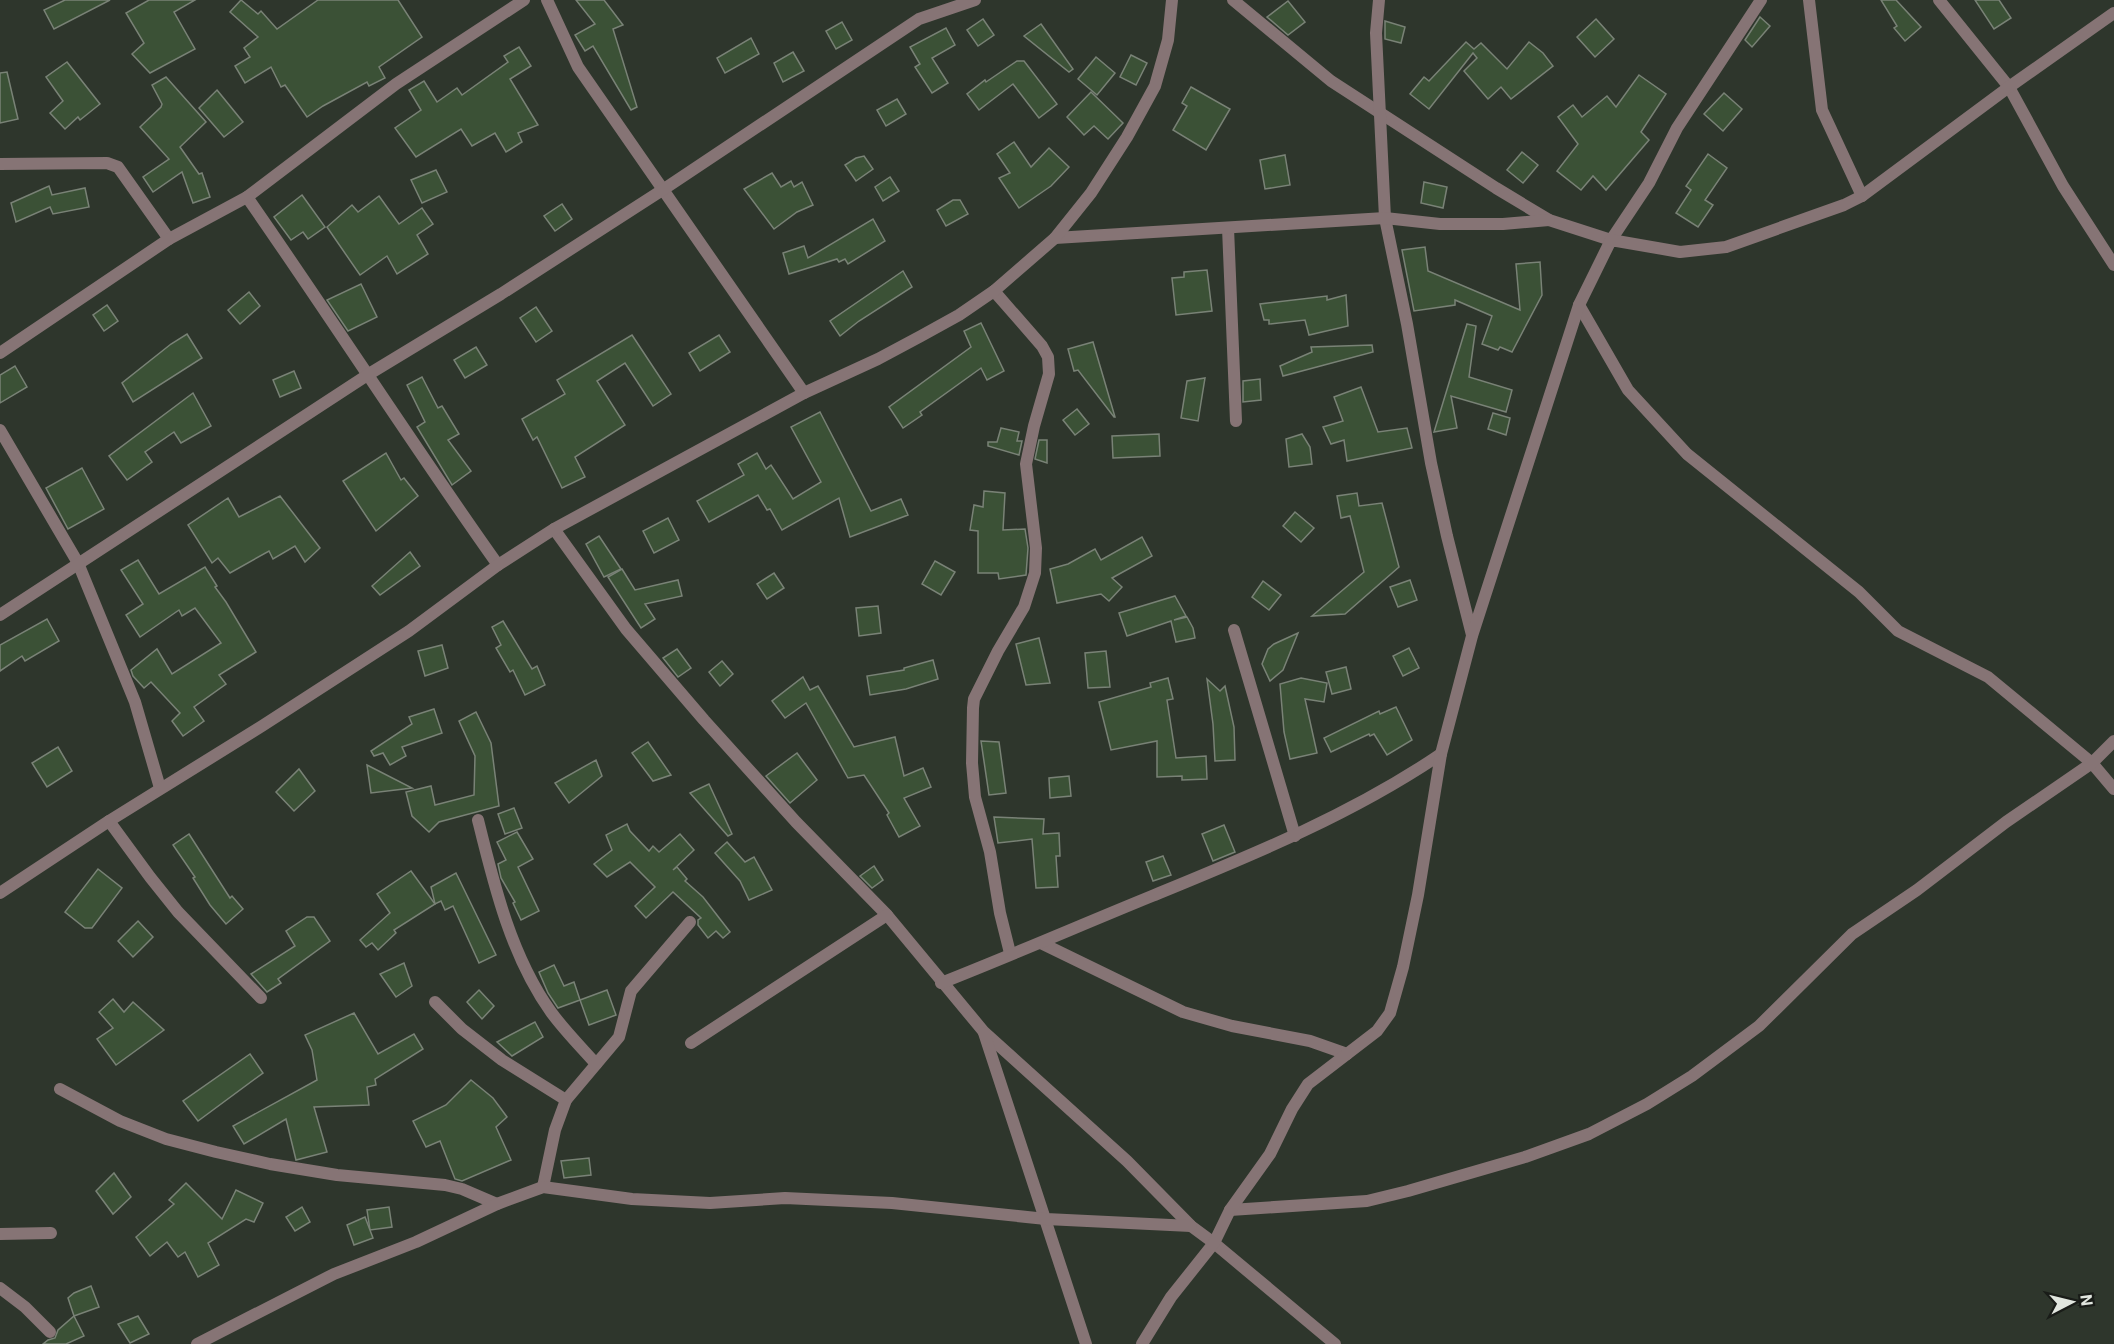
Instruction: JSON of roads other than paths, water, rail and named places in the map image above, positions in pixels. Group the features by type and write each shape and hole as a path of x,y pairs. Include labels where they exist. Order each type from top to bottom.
{"street":[{"path":"0,353 169,239 246,197 396,84 524,0"},
{"path":"547,0 578,67 804,393"},
{"path":"0,615 369,374 501,294 664,189 919,19 975,0"},
{"path":"0,893 160,788 409,632 498,565 554,529 804,393 959,315 994,291 1055,238 1091,193 1128,137 1155,87 1168,40 1172,0"},
{"path":"1233,0 1331,81 1549,220 1611,240 1680,252 1726,247 1825,213 1862,196 2009,87 2114,13"},
{"path":"1379,0 1376,33 1385,218 1446,536 1472,636"},
{"path":"1142,1344 1171,1297 1215,1243 1230,1210 1270,1154 1292,1108 1308,1084 1377,1031 1390,1013 1403,967 1416,905 1441,754 1472,636 1579,305 1611,240 1648,183 1677,128 1761,0"},
{"path":"1809,0 1822,110 1862,196"},
{"path":"1939,0 2009,87 2063,186 2114,265"},
{"path":"0,164 106,163 117,167 169,239"},
{"path":"246,197 369,374 437,480 498,565"},
{"path":"1055,238 1385,218 1440,224 1503,224 1549,220"},
{"path":"1228,228 1236,421"},
{"path":"994,291 1042,346 1048,357 1049,374 1026,464 1036,548 1035,573 1024,607 998,651 974,699 972,708 972,763 975,797 990,852 1000,913 1010,954"},
{"path":"1579,305 1628,390 1687,454 1859,592 1898,631 1988,676 2092,763 2114,789"},
{"path":"0,430 78,563 135,702 160,788"},
{"path":"554,529 626,629 796,822 887,915 984,1032 1127,1161 1191,1226 1215,1243 1335,1344"},
{"path":"1234,630 1295,836"},
{"path":"1230,1210 1367,1201 1408,1191 1525,1157 1588,1134 1647,1104 1692,1076 1759,1026 1852,934 1917,890 2006,822 2092,763 2114,741"},
{"path":"941,982 1041,943 1295,836 1408,776 1441,754"},
{"path":"478,820 491,873 525,967 551,1012 596,1064"},
{"path":"109,821 178,912 261,998"},
{"path":"691,1043 887,915"},
{"path":"543,1187 555,1130 566,1100 619,1037 631,991 690,922"},
{"path":"1041,943 1183,1012 1232,1026 1310,1041 1347,1054"},
{"path":"435,1002 470,1036 502,1060 566,1100"},
{"path":"984,1032 1086,1344"},
{"path":"60,1089 120,1121 176,1141 270,1164 337,1175 445,1185 462,1189 497,1204"},
{"path":"197,1344 334,1274 416,1242 497,1204 543,1187 632,1199 710,1203 785,1198 820,1199 892,1203 1046,1219 1191,1226"},
{"path":"0,1234 51,1233"},
{"path":"0,1288 25,1307 50,1332"}]}
